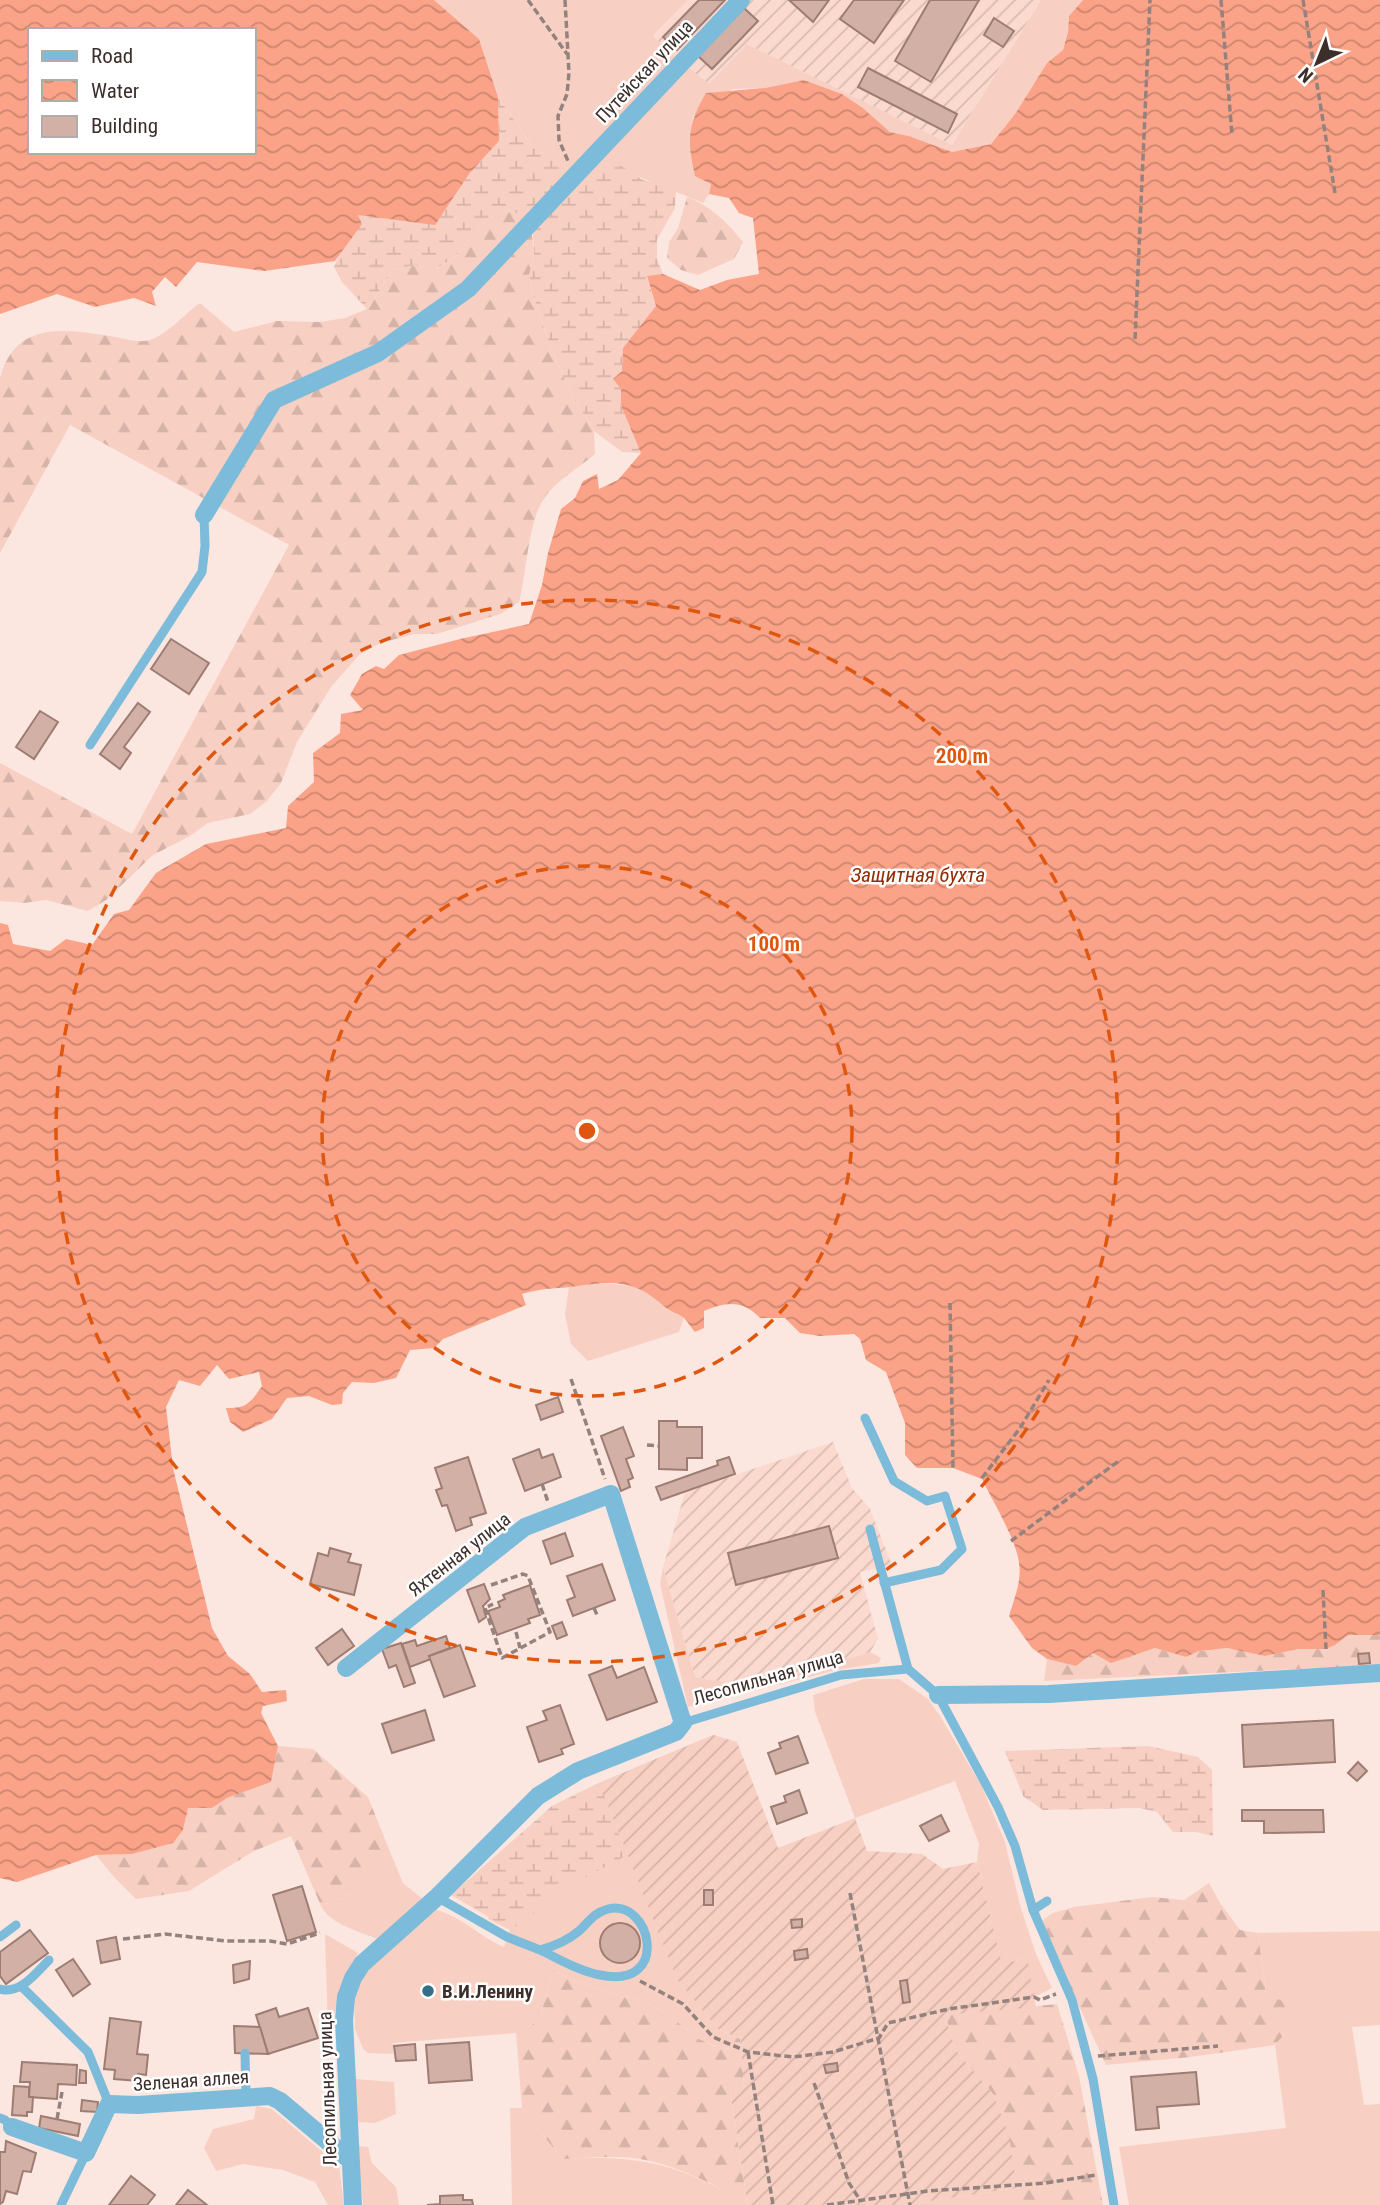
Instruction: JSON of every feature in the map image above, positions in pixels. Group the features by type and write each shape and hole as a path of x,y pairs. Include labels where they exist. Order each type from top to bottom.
{"street":[{"name":"Путейская улица","path":"204,515 274,400 377,353 468,289 741,0"},
{"name":"Яхтенная улица","path":"346,1668 525,1527 611,1494"},
{"path":"611,1494 683,1723"},
{"path":"939,1695 1049,1694 1380,1673"},
{"name":"Лесопильная улица","path":"353,2205 344,2020 346,1997 362,1964 437,1898 538,1796 578,1771 676,1732 683,1723"},
{"name":"Зеленая аллея","path":"86,2153 109,2104 138,2105 270,2096 280,2101 350,2160"},
{"path":"6,2123 86,2153"}],"lane":[{"path":"90,746 202,572 204,515"},
{"path":"864,1418 894,1481 927,1501 945,1496 962,1549 942,1570 884,1583"},
{"path":"870,1529 908,1669 939,1695 998,1807 1015,1846 1033,1910 1068,1990 1087,2057 1114,2205"},
{"name":"Лесопильная улица","path":"683,1723 841,1675 908,1669"},
{"path":"437,1898 507,1937 576,1968 599,1975 630,1976 641,1968 646,1958 648,1943 638,1920 630,1911 609,1908 593,1915 567,1940 540,1950"},
{"path":"1033,1910 1046,1901"},
{"path":"0,1937 16,1925"},
{"path":"0,1989 8,1992 21,1986 49,1960"},
{"path":"21,1986 88,2052 109,2104"},
{"path":"245,2053 246,2097"},
{"path":"61,2205 86,2153"}],"path":[{"path":"528,0 568,56"},
{"path":"565,0 567,94 558,116 559,140 568,163 579,172"},
{"path":"1135,339 1150,0"},
{"path":"1221,0 1232,135"},
{"path":"1303,0 1335,193"},
{"path":"950,1303 953,1468"},
{"path":"570,1379 611,1494"},
{"path":"982,1478 1020,1428 1049,1380"},
{"path":"647,1445 659,1446"},
{"path":"1011,1541 1120,1460"},
{"path":"542,1484 550,1508"},
{"path":"491,1585 523,1574 531,1579 550,1632 502,1658 485,1608 494,1604"},
{"path":"1323,1590 1325,1649"},
{"path":"594,1608 597,1615"},
{"path":"516,1632 520,1648"},
{"path":"850,1893 910,2205"},
{"path":"123,1939 165,1934 287,1944 320,1933"},
{"path":"630,1976 683,2004 713,2037 748,2052 793,2057 833,2052 879,2038 888,2023 949,2009 1034,1997 1041,2000 1068,1990"},
{"path":"1087,2057 1218,2046"},
{"path":"748,2052 773,2205"},
{"path":"814,2083 849,2183 860,2200"},
{"path":"57,2119 62,2092"},
{"path":"827,2205 908,2194 1046,2183 1108,2173"}],"shaded area":[{"path":"688,0 733,0 677,59 653,37"},
{"path":"748,0 1041,0 952,145 748,45 709,85 686,65"},
{"path":"833,1442 852,1488 870,1509 892,1565 860,1572 878,1639 870,1652 753,1687 695,1677 663,1567 685,1492"}],"green space":[{"path":"434,0 688,0 653,36 677,59 570,171 533,147 498,97 479,39"},
{"path":"1041,0 1083,0 1069,16 1063,50 1047,63 1015,114 991,144 952,152 890,132 842,94 804,80 765,88 733,89 693,116 691,157 712,184 703,203 598,160 686,65 709,84 747,44 952,145"},
{"path":"498,97 533,147 570,171 530,216 506,210 486,220 455,257 436,269 415,265 393,270 367,309 342,282 334,267 358,215 469,174 499,141"},
{"path":"609,158 643,180 676,191 675,208 657,240 657,259 663,274 647,277 656,306 622,371 621,406 641,453 622,452 594,431 571,394 549,343 529,276 534,255 533,232 598,160"},
{"path":"687,197 718,215 743,242 734,259 698,275 681,270 667,258 669,242 678,228"},
{"path":"506,210 530,216 534,255 529,276 534,297 549,343 571,394 594,431 595,454 555,486 539,507 531,532 519,602 500,614 437,634 415,634 380,643 360,654 331,687 297,742 281,783 267,801 250,814 208,823 190,836 153,855 106,900 88,911 46,900 24,903 0,901 0,763 132,834 289,545 70,425 0,553 0,378 18,345 46,332 63,331 137,341 150,340 165,332 200,303 234,332 277,321 320,322 345,318 367,309 393,270 415,265 437,269 455,257 486,220"},
{"path":"596,1282 632,1286 657,1298 669,1311 684,1317 679,1332 588,1361 571,1344 565,1314 569,1287"},
{"path":"663,1567 695,1677 753,1687 870,1652 881,1658 879,1663 837,1670 688,1707 660,1584"},
{"path":"1347,1635 1380,1635 1380,1665 1044,1681 1047,1659 1076,1666 1093,1653 1140,1653 1155,1648 1186,1657 1199,1651 1227,1648 1265,1656 1298,1649 1326,1649"},
{"path":"864,1679 899,1679 928,1699 940,1716 981,1785 1005,1842 1020,1905 1036,1954 1052,1988 1034,1997 1026,1958 1002,1965 977,1862 979,1844 955,1781 855,1818 815,1712 813,1695"},
{"path":"713,1735 737,1742 608,1806 627,1855 573,1884 511,1930 451,1895 552,1806"},
{"path":"713,1735 737,1742 778,1848 855,1818 867,1851 922,1854 943,1869 977,1862 1002,1964 1027,1958 1036,2007 945,2015 955,2049 993,2094 1009,2135 1017,2188 904,2205 751,2205 747,2202 730,2090 744,2085 740,2039 718,2029 677,1979 599,1783"},
{"path":"278,1746 313,1749 368,1797 391,1854 349,1895 321,1906 291,1836 254,1851 189,1891 136,1899 96,1855 132,1854 183,1830 188,1808 212,1808 227,1798 271,1782"},
{"path":"1148,1746 1198,1757 1212,1770 1213,1836 1195,1832 1173,1832 1157,1812 1140,1808 1043,1810 1023,1796 1005,1751"},
{"path":"599,1783 677,1978 718,2029 717,2047 697,2038 669,2015 641,1999 623,1997 585,1985 553,1971 539,2021 516,2033 393,2043 393,2054 368,2053 363,2049 355,2029 354,1998 365,1972 436,1910 454,1917 504,1947 510,1930 488,1919 552,1806"},
{"path":"391,1854 403,1883 425,1901 378,1939 346,1927 325,1912 321,1906 349,1895"},
{"path":"1209,1883 1240,1930 1258,1933 1266,1994 1283,2001 1292,2026 1275,2045 1106,2065 1046,1934 1043,1920 1053,1913 1074,1907 1152,1897 1184,1900"},
{"path":"1380,1931 1380,2025 1352,2027 1364,2105 1380,2104 1380,2205 1129,2205 1119,2147 1286,2128 1275,2045 1292,2026 1266,1994 1258,1933"},
{"path":"325,1934 358,1953 350,1968 328,2032"},
{"path":"553,1971 585,1985 623,1997 641,1999 669,2015 697,2038 716,2047 718,2029 740,2039 744,2085 730,2091 747,2202 663,2164 617,2157 562,2159 522,2108 516,2033 539,2021"},
{"path":"1057,2004 1079,2076 1103,2205 996,2205 1017,2188 993,2094 955,2049 945,2015"},
{"path":"355,2079 394,2082 396,2114 375,2123 356,2122"},
{"path":"256,2106 272,2109 339,2166 344,2205 328,2205 315,2182 283,2170 243,2164 216,2171 204,2148 213,2129 254,2119"},
{"path":"510,2108 522,2108 562,2159 623,2159 659,2165 697,2178 751,2205 512,2205"},
{"path":"357,2146 368,2147 372,2163 396,2187 399,2205 363,2205"},
{"path":"1017,2188 996,2205 904,2205"}],"water":[{"path":"0,0 434,0 479,39 498,97 499,141 469,174 435,225 358,215 362,224 335,261 264,271 197,262 176,287 165,277 152,292 156,306 134,298 95,307 57,294 0,314"},
{"name":"Защитная бухта","path":"1083,0 1380,0 1380,1635 1348,1635 1326,1649 1298,1649 1265,1656 1227,1648 1199,1651 1186,1657 1155,1648 1111,1663 1093,1653 1076,1666 1047,1659 1032,1648 1009,1616 1017,1590 1019,1563 1009,1532 982,1479 953,1468 917,1468 905,1455 905,1423 886,1372 866,1360 860,1339 854,1334 820,1336 800,1333 785,1318 760,1318 747,1308 734,1304 719,1305 704,1311 704,1328 695,1332 683,1317 643,1291 622,1284 535,1291 522,1294 526,1305 443,1339 434,1348 410,1350 396,1378 374,1383 352,1382 343,1393 342,1404 332,1405 309,1396 287,1398 272,1419 243,1432 230,1422 226,1408 244,1406 251,1400 262,1386 259,1372 229,1379 217,1365 200,1386 179,1380 166,1407 173,1468 212,1628 228,1656 250,1674 262,1692 286,1690 287,1701 263,1706 261,1713 278,1746 271,1782 227,1798 212,1808 188,1808 183,1830 173,1843 132,1854 96,1855 17,1882 0,1878 0,923 8,925 13,944 50,951 66,939 92,945 114,914 129,910 156,873 206,844 286,828 288,806 314,782 313,753 340,733 341,714 363,710 350,695 362,674 376,666 384,669 399,655 529,624 561,509 575,498 583,481 597,474 599,489 618,480 641,453 621,406 621,389 613,379 622,371 623,348 656,306 647,276 663,274 700,290 727,280 759,274 753,218 739,213 729,198 709,194 711,184 695,176 690,133 706,93 765,88 804,80 842,94 890,132 952,152 991,144 1015,114 1047,63 1063,50 1069,16"}],"building":[{"path":"699,0 725,0 677,50 663,37"},
{"path":"789,0 829,0 813,22"},
{"path":"854,0 904,0 874,43 840,19"},
{"path":"930,0 979,0 931,82 895,61"},
{"path":"744,8 758,21 712,69 698,56"},
{"path":"994,18 1014,31 1003,47 984,35"},
{"path":"868,68 957,114 948,133 858,87"},
{"path":"171,639 209,663 189,694 151,669"},
{"path":"138,703 150,712 124,747 131,753 120,769 100,754"},
{"path":"40,711 58,722 34,759 16,747"},
{"path":"558,1397 563,1412 541,1420 536,1405"},
{"path":"659,1421 677,1421 677,1427 702,1427 702,1458 687,1458 687,1470 659,1469"},
{"path":"623,1427 634,1456 626,1459 633,1478 628,1480 630,1487 621,1491 601,1436"},
{"path":"539,1449 542,1458 553,1454 561,1477 525,1491 513,1459"},
{"path":"468,1457 486,1513 470,1518 472,1525 456,1531 447,1505 442,1506 436,1490 442,1488 435,1468"},
{"path":"729,1457 735,1474 661,1500 656,1487 718,1465 717,1461"},
{"path":"829,1526 838,1558 736,1585 728,1553"},
{"path":"565,1533 573,1556 551,1564 543,1541"},
{"path":"330,1548 351,1554 348,1562 361,1565 354,1595 310,1584 318,1553 328,1556"},
{"path":"602,1564 615,1600 573,1616 567,1600 575,1597 567,1576"},
{"path":"484,1584 490,1599 483,1606 486,1617 479,1622 467,1590"},
{"path":"530,1585 540,1615 528,1619 530,1623 497,1635 488,1611 500,1607 498,1602 505,1599 503,1595"},
{"path":"562,1622 567,1635 557,1639 552,1626"},
{"path":"342,1629 354,1646 328,1665 316,1648"},
{"path":"446,1636 450,1648 410,1667 402,1644 415,1640 417,1646"},
{"path":"401,1643 415,1683 404,1687 396,1665 389,1668 382,1649"},
{"path":"460,1645 475,1686 444,1697 429,1656"},
{"path":"1369,1653 1370,1663 1359,1664 1358,1654"},
{"path":"612,1666 617,1678 644,1667 657,1702 607,1720 589,1675"},
{"path":"560,1705 574,1744 561,1749 563,1754 539,1762 527,1727 547,1720 543,1711"},
{"path":"425,1710 434,1740 392,1753 382,1724"},
{"path":"1333,1720 1335,1762 1244,1767 1242,1725"},
{"path":"798,1736 808,1763 776,1774 768,1753 781,1748 779,1743"},
{"path":"1358,1762 1367,1771 1357,1781 1348,1773"},
{"path":"799,1790 807,1813 777,1824 771,1807 786,1802 784,1796"},
{"path":"1242,1810 1323,1810 1324,1832 1264,1833 1264,1821 1242,1821"},
{"path":"941,1815 949,1831 929,1841 920,1826"},
{"path":"302,1886 316,1932 287,1941 273,1895"},
{"path":"704,1890 713,1890 713,1905 704,1905"},
{"path":"802,1919 802,1927 792,1928 791,1920"},
{"path":"620,1923 634,1929 640,1943 634,1957 620,1963 606,1957 600,1943 606,1929"},
{"path":"30,1930 48,1953 6,1984 0,1976 0,1952"},
{"path":"116,1937 120,1959 101,1963 97,1941"},
{"path":"807,1949 808,1958 795,1960 794,1951"},
{"path":"73,1959 90,1984 73,1996 56,1970"},
{"path":"250,1961 249,1979 234,1983 233,1965"},
{"path":"907,1980 910,2002 903,2003 900,1981"},
{"path":"276,2008 279,2017 308,2008 318,2038 268,2054 256,2015"},
{"path":"110,2018 141,2022 137,2054 148,2055 146,2075 138,2074 138,2081 114,2079 115,2070 104,2069"},
{"path":"234,2026 260,2027 268,2054 235,2053"},
{"path":"469,2042 472,2080 429,2083 426,2045"},
{"path":"415,2044 416,2060 396,2061 394,2046"},
{"path":"22,2062 77,2065 76,2085 58,2084 57,2099 29,2097 30,2082 20,2082"},
{"path":"837,2063 838,2071 826,2073 824,2065"},
{"path":"80,2070 86,2071 86,2083 79,2083"},
{"path":"1196,2072 1199,2104 1157,2107 1159,2128 1136,2130 1131,2077"},
{"path":"14,2086 29,2087 29,2097 33,2097 32,2112 27,2112 27,2116 12,2115"},
{"path":"82,2100 98,2102 97,2112 81,2111"},
{"path":"41,2116 80,2124 78,2136 39,2128"},
{"path":"6,2141 36,2153 31,2172 23,2171 17,2194 6,2191 0,2204 0,2152 5,2152"},
{"path":"131,2176 155,2195 147,2205 109,2205"},
{"path":"188,2190 207,2205 176,2205"},
{"path":"463,2195 463,2200 472,2200 473,2205 427,2205 440,2204 440,2196"}],"place":[{"name":"В.И.Ленину","path":"428,1991"}]}
